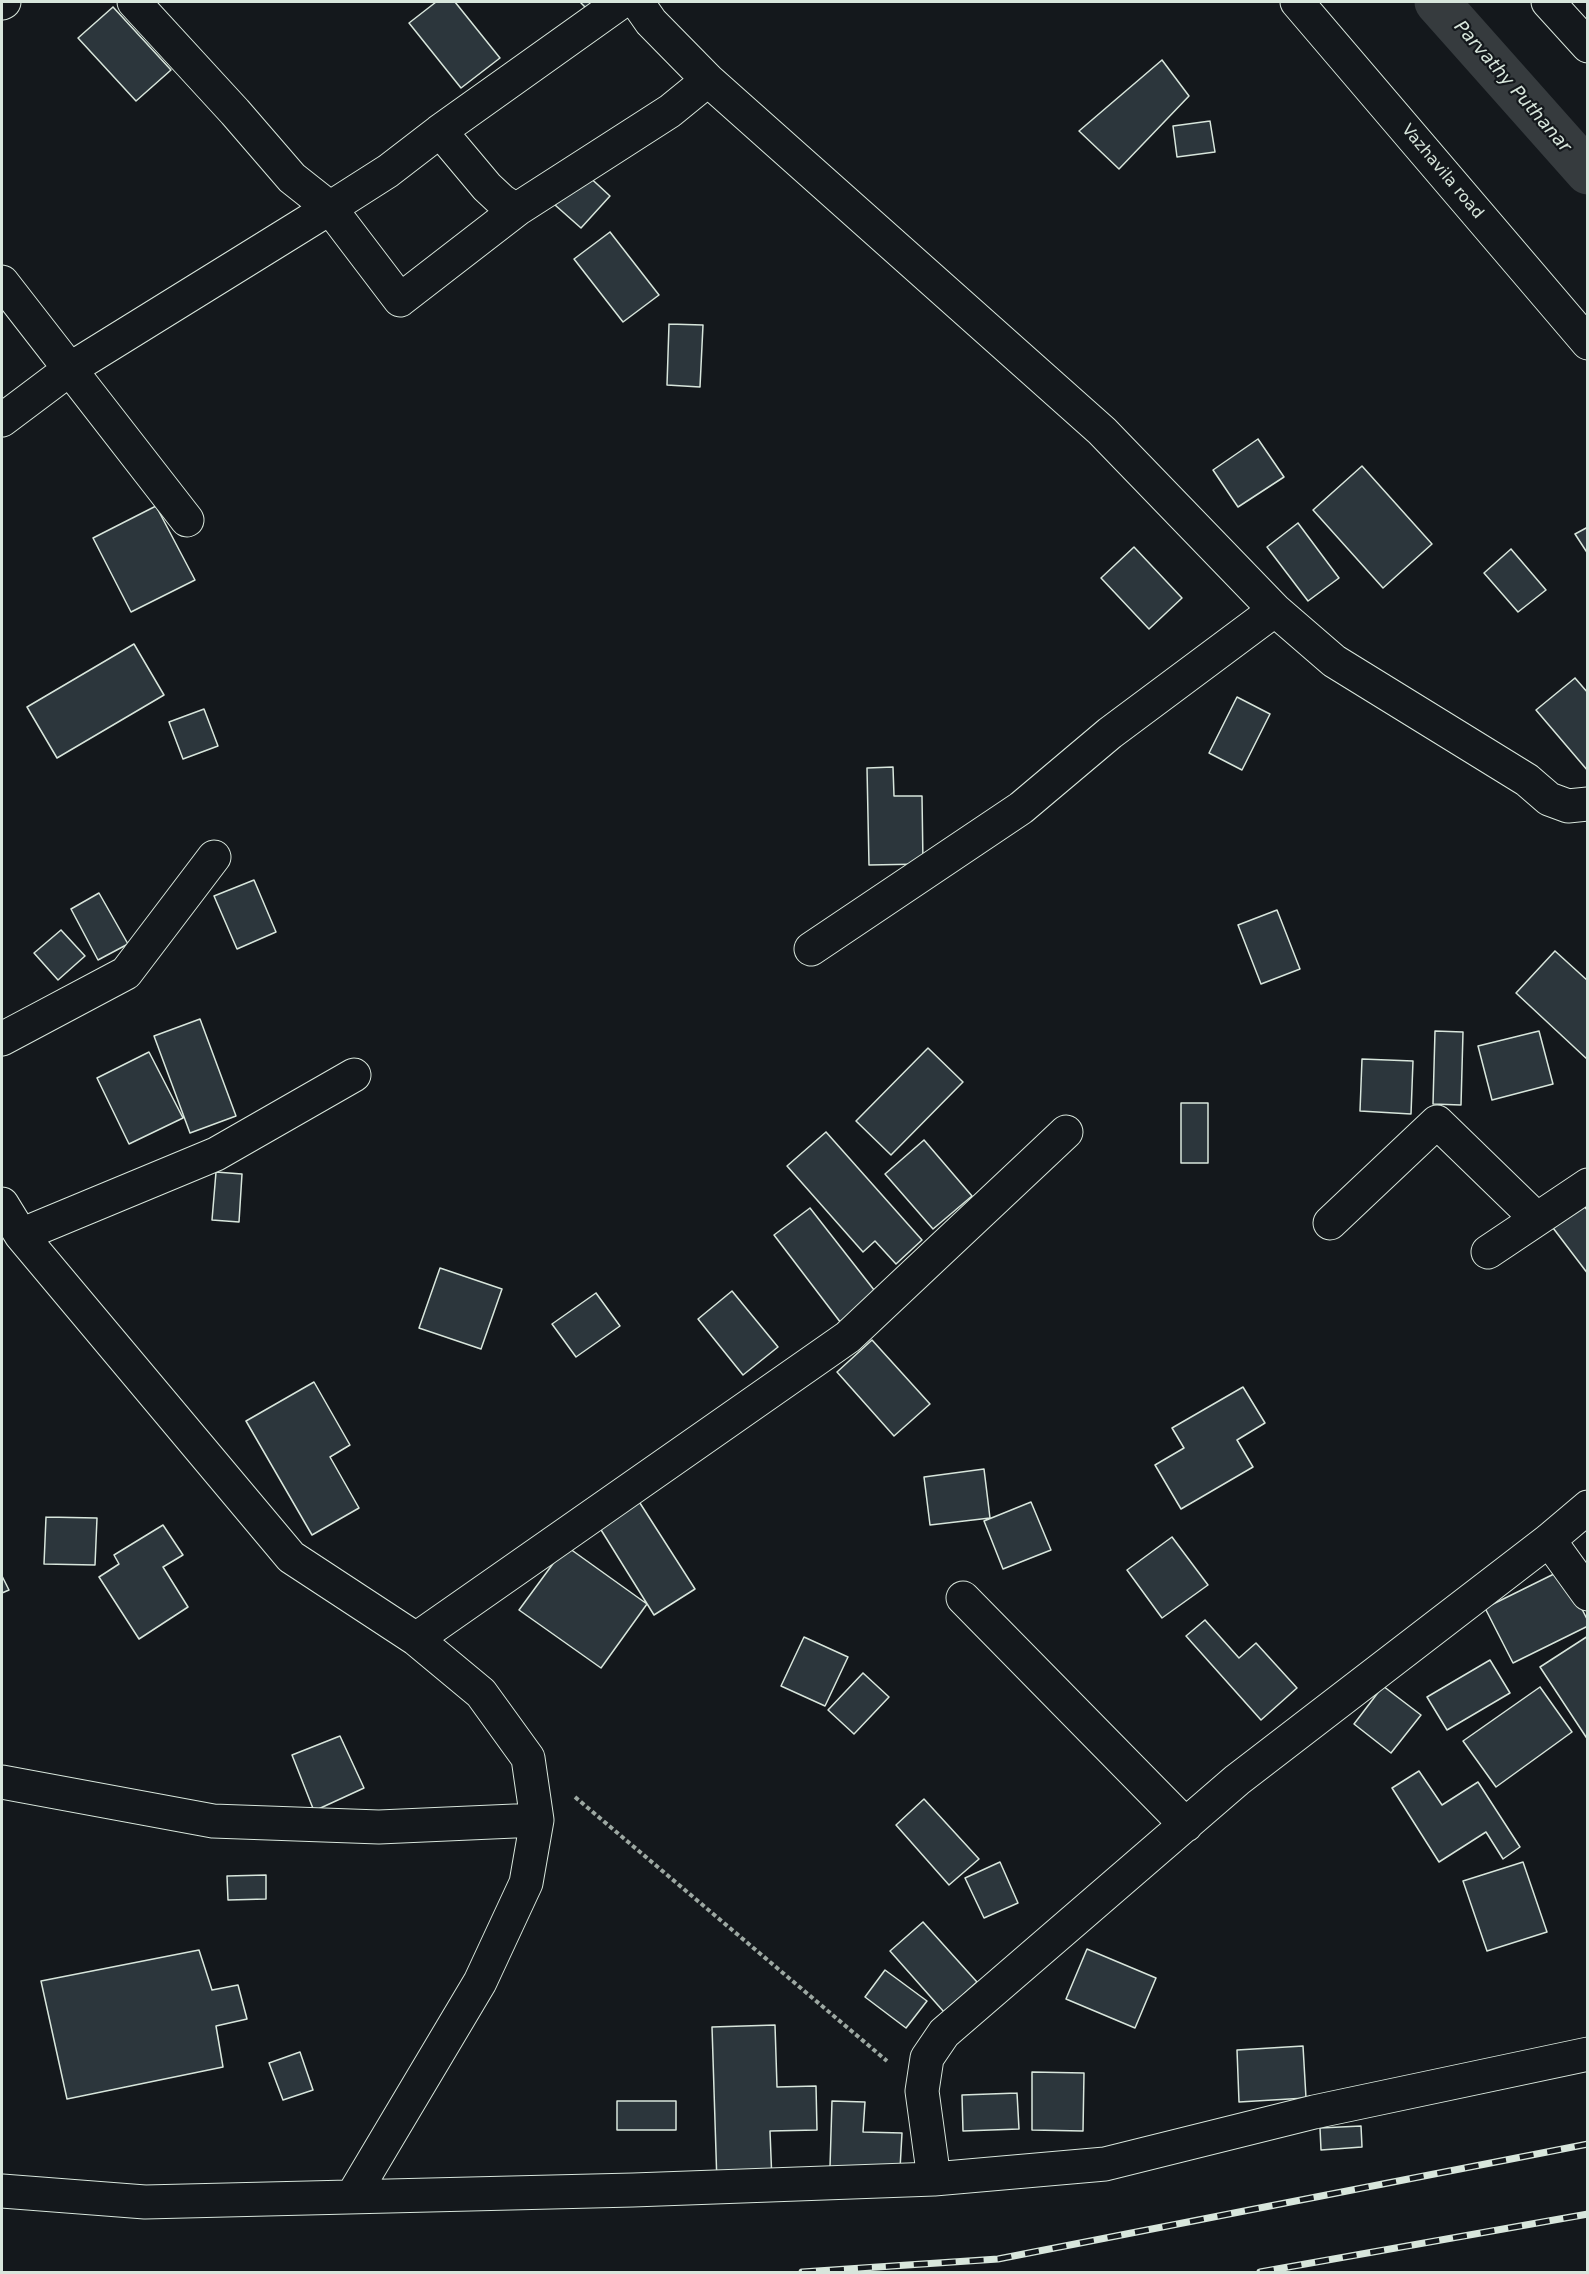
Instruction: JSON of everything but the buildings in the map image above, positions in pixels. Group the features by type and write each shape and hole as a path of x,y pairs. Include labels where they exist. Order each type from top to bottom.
{"street":[{"path":"134,2 292,178 330,208 400,300 519,208 670,111 708,80"},
{"path":"2,420 70,369 388,171 440,130 621,2"},
{"path":"637,2 651,22 708,80 1102,431 1275,610 1335,661 1527,780 1549,799 1568,806 1587,804"},
{"name":"Vazhavila road","path":"1297,2 1587,343"},
{"path":"1548,2 1587,46"},
{"path":"440,130 487,187 502,201 519,208"},
{"path":"2,282 187,520"},
{"path":"811,949 1021,808 1110,734 1275,610"},
{"path":"2,1039 126,973 214,857"},
{"path":"352,2197 480,1982 526,1883 537,1821 528,1758 481,1693 416,1639 291,1557 10,1225 216,1154 354,1075"},
{"path":"1330,1223 1437,1122 1537,1219"},
{"path":"416,1639 848,1337 1066,1132"},
{"path":"1488,1251 1587,1185"},
{"path":"934,2179 922,2091 927,2058 944,2033 1237,1780 1549,1540 1587,1507"},
{"path":"1549,1540 1587,1594"},
{"path":"963,1598 1186,1825"},
{"path":"2,1782 213,1821 379,1827 537,1821"},
{"path":"2,2191 144,2202 934,2179 1105,2164 1314,2112 1587,2055"}],"path":[{"path":"574,1797 922,2091"}],"waterway":[{"name":"Parvathy Puthanar","path":"1437,2 1588,172"}],"railway":[{"path":"802,2272 998,2259 1588,2144"},
{"path":"1260,2272 1588,2214"}]}
